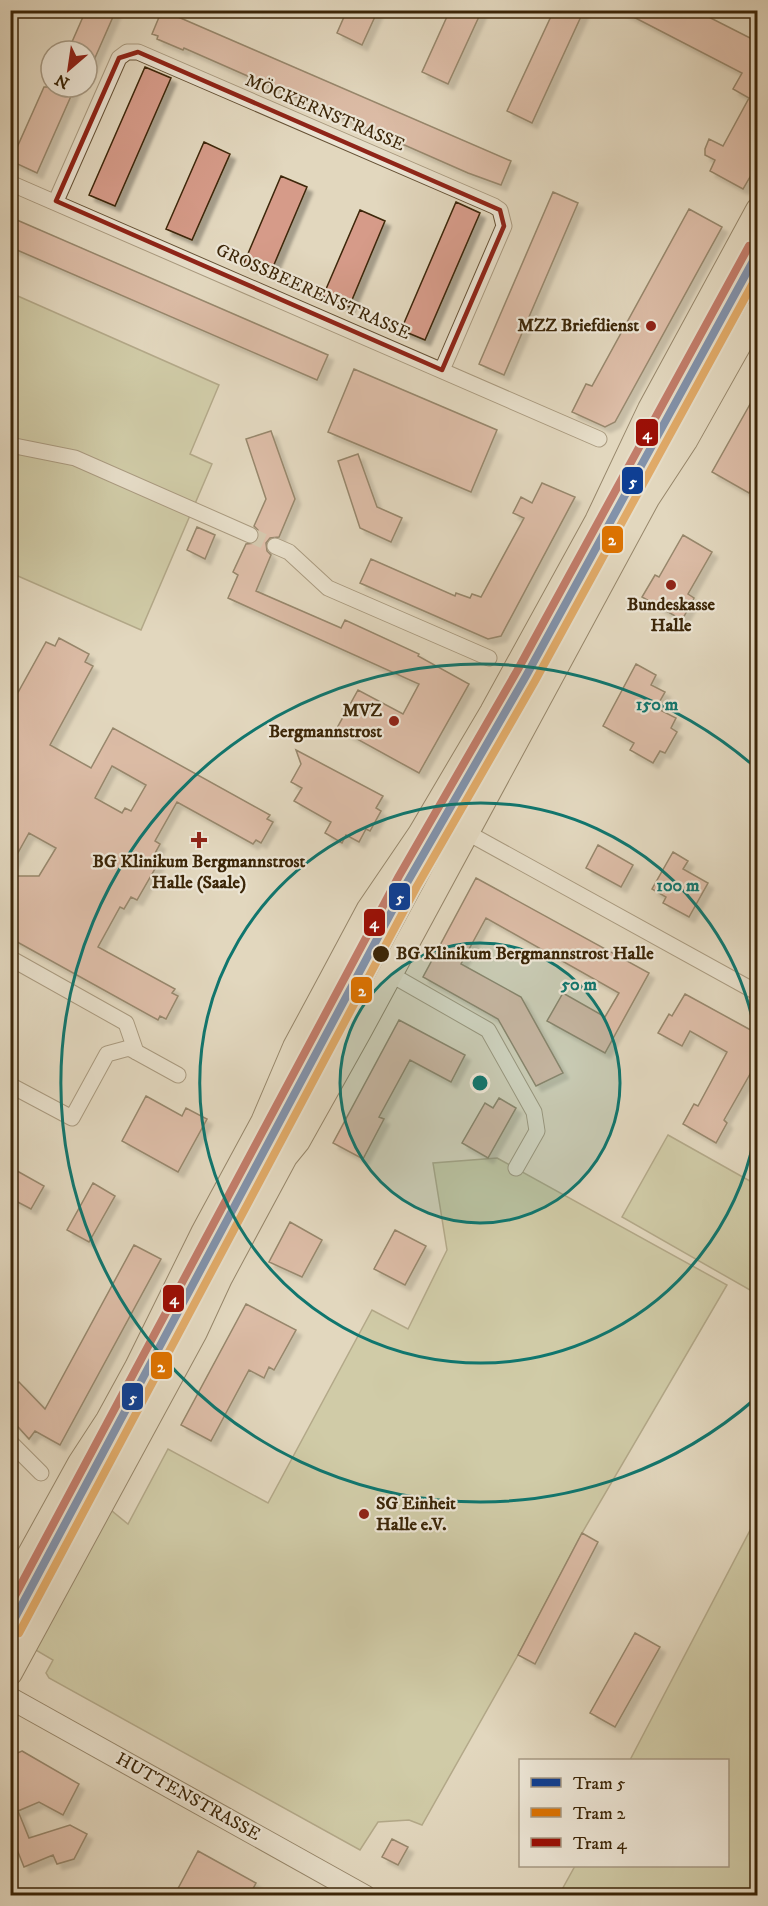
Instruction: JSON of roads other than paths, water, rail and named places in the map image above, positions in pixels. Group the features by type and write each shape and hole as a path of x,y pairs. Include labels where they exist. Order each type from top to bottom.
{"main road":[{"path":"10,1590 80,1463 108,1420 137,1368 203,1233 270,1108 295,1047 369,909 420,834 492,712 597,521 650,409 758,210"},
{"path":"10,1673 195,1332 220,1278 285,1157 298,1141 390,974 642,507 685,441 758,311"}],"street":[{"name":"MÖCKERNSTRASSE","path":"56,201 119,58 127,52 138,52 494,206 500,210 504,226 442,370"},
{"name":"GROSSBEERENSTRASSE","path":"10,183 56,201 598,439"},
{"path":"10,445 75,459 250,535"},
{"path":"275,546 289,552 328,588 489,658"},
{"path":"466,831 758,993"},
{"path":"10,958 126,1023 136,1052"},
{"path":"390,974 488,1030 534,1112 537,1131 516,1168"},
{"path":"10,1085 72,1119 107,1054 129,1048 178,1076"},
{"path":"10,1442 41,1473"},
{"name":"HUTTENSTRASSE","path":"10,1698 365,1896"}],"tunnel":[{"path":"250,535 275,546"}],"tram line":[{"name":"4","path":"10,1605 399,876 517,671 749,246"},
{"name":"5","path":"10,1627 408,881 526,676 758,252"},
{"name":"2","path":"19,1633 417,886 535,681 758,274"}],"place":[{"name":"MZZ Briefdienst","path":"651,326"},
{"name":"Bundeskasse Halle","path":"671,585"},
{"name":"MVZ Bergmannstrost","path":"394,721"},
{"name":"BG Klinikum Bergmannstrost Halle (Saale)","path":"199,840"},
{"name":"BG Klinikum Bergmannstrost Halle","path":"381,954"},
{"name":"SG Einheit Halle e.V.","path":"364,1514"}]}
